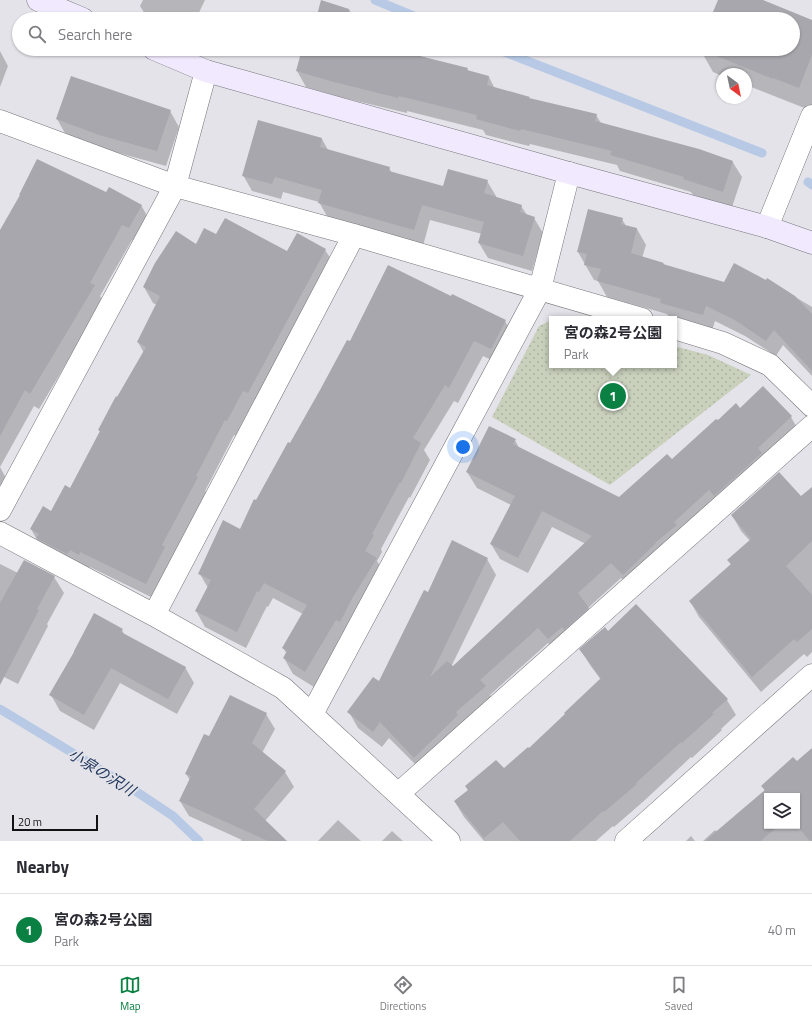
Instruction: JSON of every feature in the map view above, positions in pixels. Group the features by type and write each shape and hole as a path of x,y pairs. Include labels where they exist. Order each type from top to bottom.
{"street":[{"path":"38,0 66,12"},
{"path":"171,56 206,71 767,227 812,243"},
{"path":"0,510 175,186 206,71"},
{"path":"767,227 812,116"},
{"path":"2,126 175,186 354,235 632,316"},
{"path":"312,714 540,289 569,173"},
{"path":"154,615 354,235"},
{"path":"677,329 723,343 770,365 812,406"},
{"path":"398,794 812,426"},
{"path":"0,533 154,615 283,688 449,841"},
{"path":"626,841 812,675"}],"green space":[{"path":"549,321 549,368 677,368 677,347 708,355 751,375 610,485 492,417 539,326"}],"building":[{"path":"321,0 349,9 348,12 318,12"},
{"path":"718,0 763,0 792,12 713,12"},
{"path":"800,15 812,20 812,55 799,88 752,70 752,68 746,68 716,56 800,56"},
{"path":"300,56 420,56 468,68 467,70 489,76 487,85 530,97 529,98 597,114 595,121 699,149 733,161 723,192 683,179 684,177 610,155 612,151 521,129 520,131 476,119 477,115 399,96 398,98 296,71"},
{"path":"71,76 171,110 157,151 99,135 56,119"},
{"path":"258,120 322,138 320,147 390,167 389,171 443,186 448,169 488,180 484,193 522,205 520,212 535,217 523,256 478,243 484,222 422,205 414,230 318,203 322,190 275,177 272,184 242,176"},
{"path":"37,159 106,192 109,187 142,205 129,228 122,225 90,283 95,285 30,394 25,390 0,436 0,230 20,195"},
{"path":"588,209 623,218 621,224 637,228 631,253 724,282 734,263 766,280 767,278 795,296 812,314 812,371 774,330 766,341 735,320 706,306 703,315 660,303 661,299 597,281 601,269 584,265 587,254 577,252"},
{"path":"225,218 287,251 297,233 326,249 248,393 243,391 227,421 225,420 196,476 198,477 162,545 165,547 146,584 80,552 79,555 70,550 67,554 36,538 39,534 30,529 43,506 51,511 65,485 70,488 100,431 98,430 116,396 117,397 146,347 137,342 160,296 143,287 155,263 176,231 196,244 204,228 216,234"},
{"path":"388,265 451,296 452,294 506,320 491,349 474,341 449,388 445,385 413,438 421,443 401,483 400,482 372,534 374,535 365,551 377,558 353,597 340,622 336,620 305,672 283,658 287,651 282,648 307,605 264,583 259,592 257,591 237,632 195,611 211,580 198,574 223,520 240,529 254,499 256,500 288,442 290,443 347,340 350,341"},
{"path":"763,386 792,416 758,448 762,453 714,496 709,490 674,522 677,525 655,543 623,575 611,563 578,593 589,608 564,630 562,627 548,639 538,628 480,680 486,686 456,712 458,715 414,758 380,722 373,732 347,712 373,677 379,681 424,590 428,592 452,540 488,558 430,677 447,661 453,666 592,536 542,511 518,558 490,544 515,496 466,472 489,426 516,439 513,444 619,497 667,454 672,459 716,419 718,420 736,403 740,408"},
{"path":"779,472 801,496 812,487 812,541 786,566 812,595 812,629 797,642 794,639 752,677 689,601 731,564 727,560 751,539 731,515"},
{"path":"24,560 55,576 37,609 39,610 0,685 0,603"},
{"path":"636,604 728,699 712,713 714,714 636,783 637,784 604,812 603,811 570,841 520,841 503,822 484,838 454,801 468,790 465,786 496,760 504,768 528,747 529,748 601,678 579,649 605,627 608,631"},
{"path":"94,613 123,629 121,632 186,667 168,699 111,668 84,715 49,695 74,652"},
{"path":"230,695 267,713 252,743 286,771 254,809 287,841 268,841 179,801 191,776 185,774 204,734 209,736"},
{"path":"812,748 812,841 810,841 800,829 800,793 764,793 764,829 775,829 761,841 705,841 765,790 761,786 793,757 797,761"}],"waterway":[{"path":"375,0 404,12"},
{"path":"515,56 762,153"},
{"path":"808,182 812,185"},
{"name":"小泉の沢川","path":"0,709 134,790 173,816 199,841"}],"place":[{"name":"宮の森2号公園","path":"613,396"}]}
